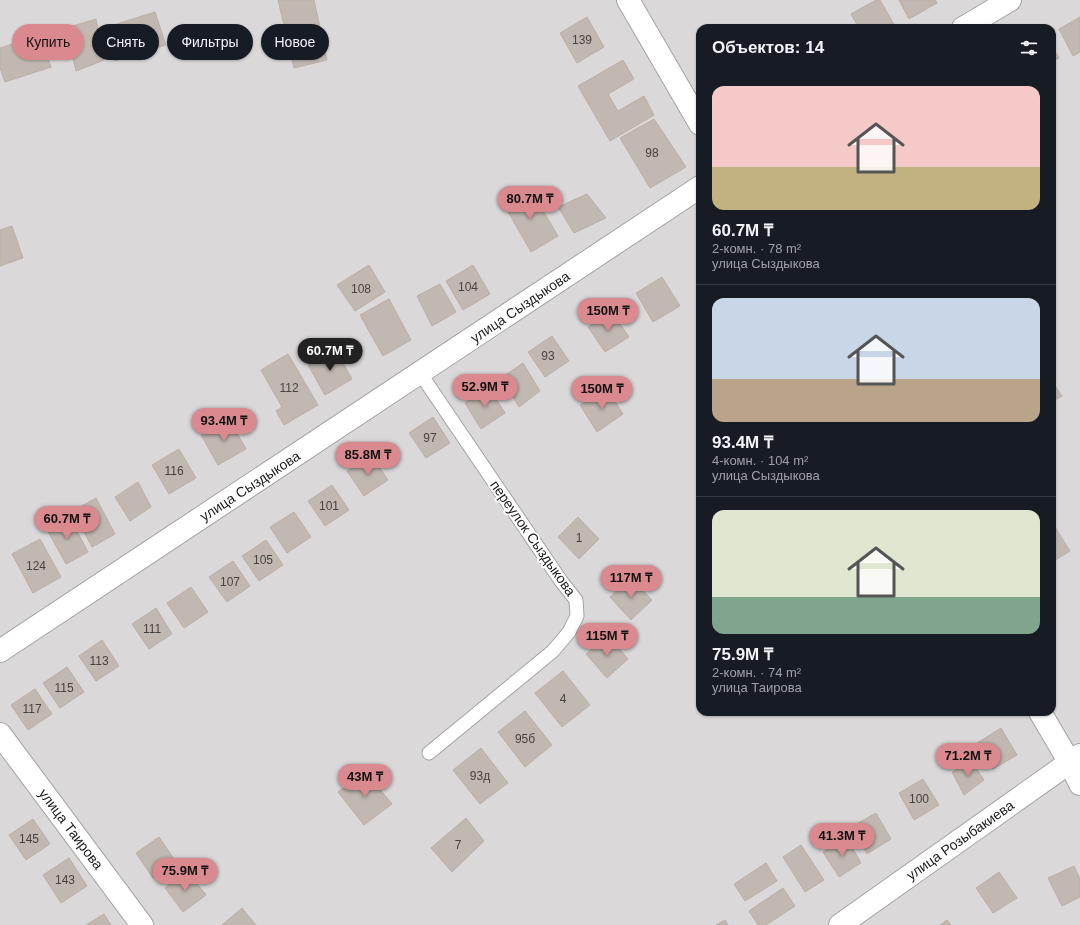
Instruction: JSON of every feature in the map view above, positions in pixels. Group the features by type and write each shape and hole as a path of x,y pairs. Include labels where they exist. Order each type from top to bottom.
{"street":[{"path":"628,0 696,117"},
{"path":"970,24 1010,0"},
{"name":"улица Сыздыкова","path":"0,651 696,190"},
{"path":"1043,716 1075,759 1080,784"},
{"name":"улица Таирова","path":"0,734 142,925"},
{"name":"улица Розыбакиева","path":"840,925 1075,759"}],"lane":[{"name":"переулок Сыздыкова","path":"420,373 561,581 576,600 576,616 569,632 553,650 429,753"}],"shaded area":[{"path":"0,0 1080,0 1080,925 0,925"}],"building":[{"path":"278,0 314,0 319,24 284,24"},
{"path":"876,0 880,0 894,24 857,24 851,14"},
{"path":"899,0 935,0 937,3 909,19"},
{"path":"155,12 159,24 117,24"},
{"path":"587,17 604,47 577,63 560,33"},
{"path":"1080,17 1080,52 1073,56 1059,29"},
{"path":"96,19 97,24 92,24 92,60 104,60 76,71 73,60 84,60 84,24 79,24"},
{"path":"159,24 166,45 159,47"},
{"path":"12,44 12,60 49,60 51,67 5,82 0,68 0,48"},
{"path":"1056,53 1059,58 1056,60"},
{"path":"292,60 327,60 294,68"},
{"path":"623,60 634,79 608,94 618,111 644,96 654,115 610,141 578,86"},
{"path":"654,119 686,167 650,188 620,138"},
{"path":"529,187 558,236 531,252 503,203"},
{"path":"587,194 606,218 574,233 558,207"},
{"path":"12,226 23,258 0,266 0,230"},
{"path":"369,265 385,292 355,311 337,285"},
{"path":"473,265 490,294 463,310 446,281"},
{"path":"662,277 680,306 653,322 636,293"},
{"path":"440,284 456,312 432,326 417,296"},
{"path":"389,299 411,340 383,356 360,315"},
{"path":"612,312 629,337 605,352 588,327"},
{"path":"552,336 569,361 545,377 528,352"},
{"path":"335,349 352,379 325,395 308,365"},
{"path":"288,354 318,405 284,425 276,411 282,407 261,370"},
{"path":"523,363 540,391 519,407 501,378"},
{"path":"606,387 623,414 597,432 580,405"},
{"path":"1056,387 1062,396 1056,400"},
{"path":"489,388 505,413 481,429 465,403"},
{"path":"433,417 450,443 426,458 409,433"},
{"path":"229,419 246,449 218,465 201,435"},
{"path":"179,449 196,478 169,494 152,465"},
{"path":"371,455 388,480 364,496 347,471"},
{"path":"138,482 151,507 130,521 115,497"},
{"path":"332,485 349,510 325,526 308,501"},
{"path":"96,498 115,534 92,547 73,511"},
{"path":"294,512 311,537 287,553 270,527"},
{"path":"69,516 88,552 66,564 46,528"},
{"path":"578,517 599,539 579,559 558,537"},
{"path":"1056,529 1070,551 1056,560"},
{"path":"40,539 61,577 33,593 12,554"},
{"path":"266,540 283,565 259,581 242,556"},
{"path":"233,561 250,586 227,602 209,577"},
{"path":"631,578 652,600 631,620 610,597"},
{"path":"191,587 208,612 184,628 167,603"},
{"path":"156,608 172,634 149,649 132,624"},
{"path":"608,636 628,659 607,678 586,654"},
{"path":"102,640 119,666 96,681 79,656"},
{"path":"67,667 84,692 60,708 43,683"},
{"path":"563,671 590,705 562,727 535,693"},
{"path":"35,689 52,714 28,730 11,705"},
{"path":"525,711 552,745 525,767 498,732"},
{"path":"1001,728 1017,755 993,769 977,743"},
{"path":"481,748 508,783 480,804 453,770"},
{"path":"971,761 984,780 964,795 952,772"},
{"path":"365,771 392,804 364,825 338,792"},
{"path":"923,779 939,805 914,820 899,793"},
{"path":"876,813 891,839 867,854 851,827"},
{"path":"466,818 484,841 452,872 431,848"},
{"path":"33,819 50,844 26,860 9,835"},
{"path":"159,837 176,862 153,878 136,853"},
{"path":"846,837 861,863 839,877 823,852"},
{"path":"801,845 824,880 805,892 783,857"},
{"path":"69,858 87,886 61,903 43,875"},
{"path":"766,863 777,881 745,901 734,884"},
{"path":"1074,866 1080,879 1080,897 1062,906 1048,878"},
{"path":"187,871 206,895 183,912 165,888"},
{"path":"999,872 1017,898 993,913 976,888"},
{"path":"783,888 795,906 766,925 758,925 749,911"},
{"path":"242,908 256,925 222,925"},
{"path":"104,914 111,925 86,925"},
{"path":"725,920 728,925 716,925"},
{"path":"947,920 951,925 940,925"}]}
